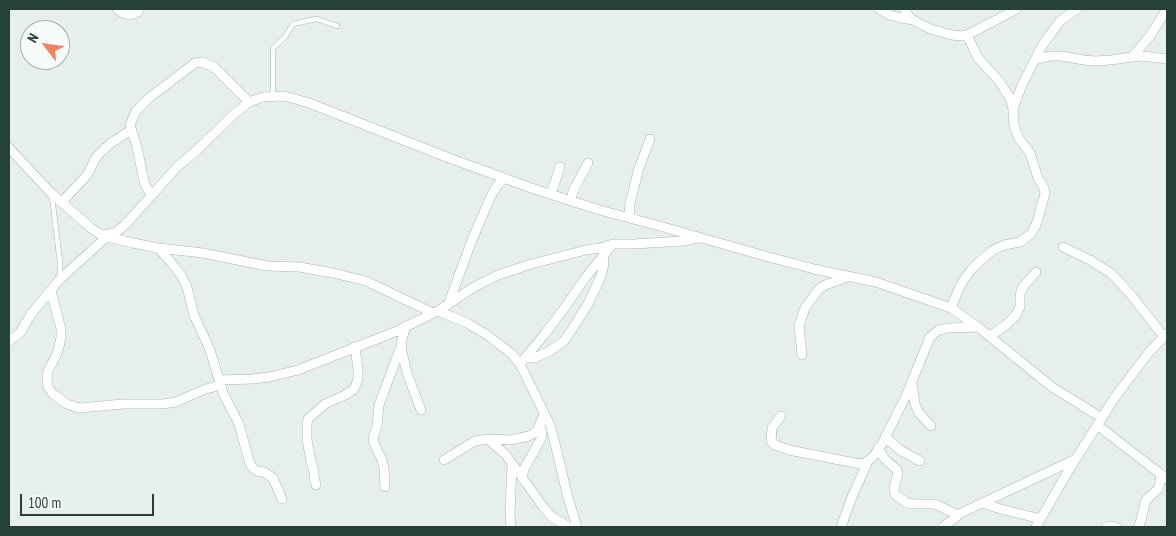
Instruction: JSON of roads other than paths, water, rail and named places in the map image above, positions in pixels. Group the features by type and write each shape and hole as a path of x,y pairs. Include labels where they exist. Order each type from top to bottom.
{"street":[{"path":"117,9 130,15 138,12 140,9"},
{"path":"880,9 890,15 913,20"},
{"path":"904,9 910,18 931,29 961,36 967,35 1017,9"},
{"path":"1013,109 1022,85 1046,40 1060,21 1077,9"},
{"path":"1132,57 1150,36 1167,9"},
{"path":"951,308 962,284 971,270 980,261 992,251 1020,242 1030,234 1036,225 1044,194 1044,188 1038,178 1030,153 1018,137 1014,125 1010,98 1000,81 978,58 967,35"},
{"path":"1036,59 1050,56 1095,61 1142,56 1167,59"},
{"path":"151,194 145,185 130,125 136,112 149,98 195,63 199,62 208,63 214,67 249,102"},
{"path":"9,341 20,333 31,314 60,280 110,235 125,225 177,167 232,116 249,102 263,97 284,96 309,103 381,132 551,194 629,218 806,267 876,282 951,308 1100,422 1164,476 1159,488 1146,500 1139,527"},
{"path":"62,202 87,175 96,156 131,130"},
{"path":"629,218 630,202 636,179 650,139"},
{"path":"9,148 52,194 100,234 110,235 133,244 202,253 267,266 299,267 366,281 436,312 467,323 488,335 523,361 550,425 577,527"},
{"path":"571,200 573,191 588,163"},
{"path":"551,194 560,167"},
{"path":"448,305 472,240 491,196 504,178"},
{"path":"52,289 61,329 57,354 47,378 48,386 53,394 67,404 79,408 123,404 164,404 176,402 219,383 253,380 298,370 436,312 474,287 498,275 555,258 613,244 683,241 701,237"},
{"path":"523,361 613,244"},
{"path":"982,503 1038,523 1115,397 1150,351 1165,336 1112,274 1090,260 1063,247"},
{"path":"158,248 170,260 187,287 194,315 210,350 223,394 239,424 250,464 257,471 264,472 273,478 282,499"},
{"path":"523,361 548,352 564,341 572,331 588,304 601,276 604,255"},
{"path":"990,336 1016,316 1020,307 1022,288 1036,272"},
{"path":"802,355 799,326 806,308 819,289 847,276"},
{"path":"406,326 401,347 407,373 421,410"},
{"path":"841,527 868,461 880,447 906,396 930,337 939,330 948,328 978,327"},
{"path":"316,485 307,440 308,419 325,404 353,390 358,378 355,347"},
{"path":"384,486 384,468 373,440 377,426 379,405 401,347"},
{"path":"911,382 915,404 919,413 931,426"},
{"path":"444,460 476,441 488,439 510,440 529,436 537,431 544,414"},
{"path":"781,416 772,428 771,440 775,445 855,463 863,464 868,461"},
{"path":"522,478 524,469 541,439 540,425"},
{"path":"885,437 900,450 920,461"},
{"path":"488,439 506,455 552,517 569,527"},
{"path":"880,447 885,459 898,470 894,488 895,494 907,503 935,504 958,515"},
{"path":"943,527 958,515 1076,459"},
{"path":"511,527 512,465"},
{"path":"1106,527 1116,527"}],"lane":[{"path":"273,97 274,48 285,37 293,24 316,19 337,26"},
{"path":"52,194 56,216 60,280"}]}
